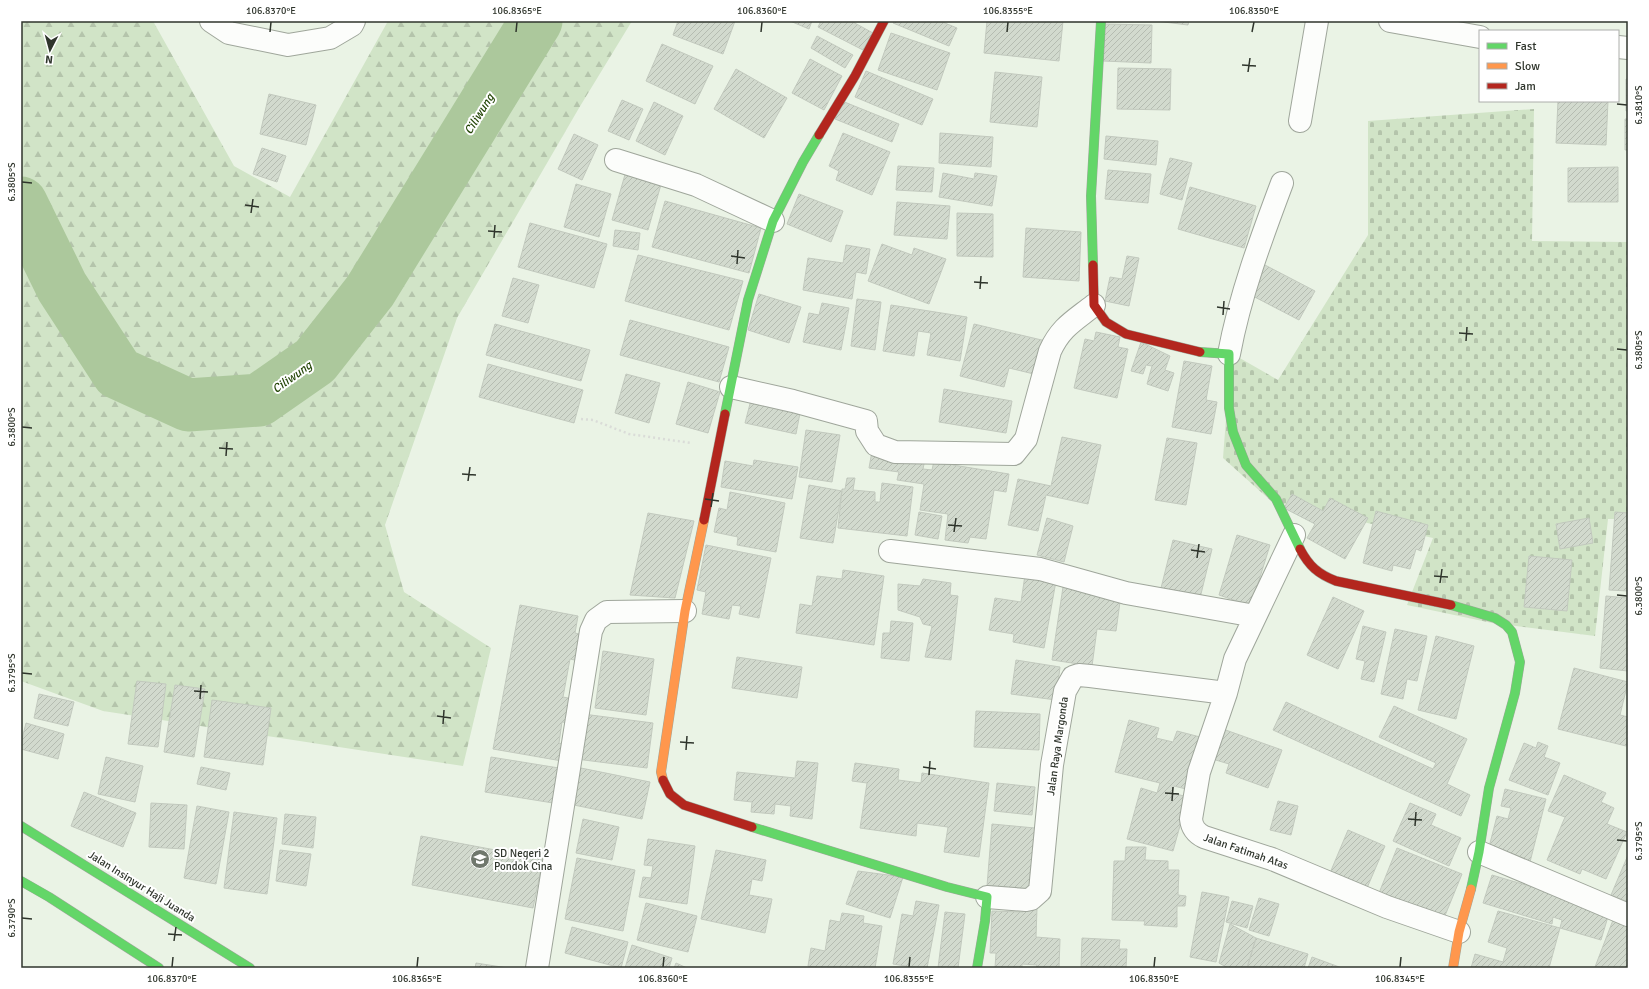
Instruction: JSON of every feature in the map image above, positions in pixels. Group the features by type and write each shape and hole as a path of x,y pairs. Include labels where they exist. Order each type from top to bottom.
{"main road":[{"path":"884,21 855,76 803,162 773,221 748,300 685,611 661,772 663,782 668,793 678,802 690,808 947,887 987,897 985,921 977,968"},
{"path":"1101,21 1091,196 1094,305 1106,322 1126,334 1198,352 1229,354 1229,408 1233,432 1246,465 1276,499 1305,558 1321,575 1349,584 1417,597 1470,610 1495,618 1506,624 1512,632 1520,662 1515,693 1489,788 1479,852 1469,900 1459,932 1453,968"},
{"name":"Jalan Insinyur Haji Juanda","path":"21,826 114,882 250,968"},
{"path":"21,881 49,897 159,968"}],"street":[{"path":"211,21 229,33 288,45 330,38 352,25 354,21"},
{"path":"1300,121 1317,21"},
{"path":"1390,21 1479,37"},
{"path":"616,160 696,185 773,221"},
{"path":"1229,354 1235,321 1248,279 1282,183"},
{"path":"731,387 861,419 866,421 867,431 876,445 895,452 1014,454 1026,439 1050,351 1055,340 1062,330 1094,305"},
{"name":"Jalan Fatimah Atas","path":"1294,535 1235,659 1226,693 1199,772 1191,819 1192,826 1196,832 1204,837 1272,859 1388,907 1459,932"},
{"path":"890,552 1040,569 1126,593 1256,616"},
{"path":"537,968 591,631 596,620 607,612 685,611"},
{"name":"Jalan Raya Margonda","path":"987,897 1026,900 1031,899 1040,891 1052,765 1065,691 1073,677 1079,675 1090,676 1226,693"},
{"path":"1479,852 1628,915"}],"path":[{"path":"581,419 593,420 629,434 692,443 720,444"}],"green space":[{"path":"21,21 153,21 234,166 290,197 388,21 632,21 579,108 457,318 385,525 404,592 491,648 463,766 103,711 21,681"},
{"path":"1534,109 1532,241 1628,242 1628,519 1608,519 1595,636 1492,623 1407,605 1433,538 1271,501 1223,458 1231,353 1278,380 1368,235 1368,121"}],"building":[{"path":"678,21 735,21 723,54 673,35"},
{"path":"790,21 812,21 809,29"},
{"path":"821,21 851,21 873,33 863,50 818,27"},
{"path":"894,21 940,21 957,28 949,46 893,23"},
{"path":"987,21 1063,21 1059,61 984,53"},
{"path":"1156,21 1189,21 1188,25"},
{"path":"1104,24 1152,25 1151,63 1103,61"},
{"path":"891,33 950,53 937,90 878,70"},
{"path":"817,36 853,55 845,68 811,48"},
{"path":"662,44 713,66 695,104 646,81"},
{"path":"810,59 842,76 824,110 792,93"},
{"path":"1118,68 1171,69 1170,110 1117,109"},
{"path":"736,69 787,98 764,138 714,109"},
{"path":"866,71 933,99 922,125 855,97"},
{"path":"995,72 1042,77 1037,127 990,122"},
{"path":"1626,79 1628,79 1628,111 1626,111"},
{"path":"269,94 316,105 306,145 260,134"},
{"path":"622,100 643,109 629,140 608,131"},
{"path":"842,101 899,124 892,142 835,119"},
{"path":"654,102 683,116 665,155 636,141"},
{"path":"1558,102 1608,102 1606,145 1556,143"},
{"path":"1625,119 1628,119 1628,150 1625,150"},
{"path":"843,133 890,152 872,195 836,180 839,171 829,166"},
{"path":"940,133 993,137 991,167 939,163"},
{"path":"574,134 598,145 582,180 558,169"},
{"path":"1106,136 1158,141 1156,165 1104,159"},
{"path":"262,148 286,156 277,182 253,174"},
{"path":"1170,158 1192,163 1182,200 1160,194"},
{"path":"898,166 934,168 932,192 896,190"},
{"path":"1618,167 1618,202 1568,202 1568,168"},
{"path":"1108,170 1151,174 1148,203 1105,199"},
{"path":"626,171 662,181 648,230 612,220"},
{"path":"943,173 974,179 975,173 997,176 992,206 939,197"},
{"path":"576,184 611,194 599,237 564,227"},
{"path":"1190,187 1256,206 1244,248 1178,229"},
{"path":"799,194 843,211 831,242 787,224"},
{"path":"665,201 761,228 749,273 652,247"},
{"path":"897,202 950,206 947,239 894,235"},
{"path":"957,213 993,214 993,257 957,256"},
{"path":"530,223 607,244 594,288 518,267"},
{"path":"1026,228 1081,232 1079,281 1023,277"},
{"path":"615,230 640,233 638,250 613,246"},
{"path":"882,244 912,255 914,248 946,259 929,304 868,281"},
{"path":"846,245 870,249 866,274 856,272 852,299 803,290 808,258 843,263"},
{"path":"638,255 743,281 729,330 625,301"},
{"path":"1127,256 1139,258 1129,306 1105,301 1110,277 1122,279"},
{"path":"1263,264 1315,291 1299,320 1247,293"},
{"path":"513,278 539,285 528,323 502,316"},
{"path":"759,294 801,307 789,343 748,330"},
{"path":"857,299 881,302 875,350 851,346"},
{"path":"822,303 849,308 841,350 803,342 809,313 819,315"},
{"path":"891,305 967,317 960,361 927,355 931,333 918,331 914,356 883,351"},
{"path":"630,320 729,347 719,382 620,355"},
{"path":"495,324 590,350 581,381 486,355"},
{"path":"974,324 1046,341 1038,375 1009,368 1004,387 960,376"},
{"path":"1096,332 1120,337 1118,347 1128,349 1117,398 1074,388 1085,339 1094,341"},
{"path":"1141,342 1170,356 1165,370 1174,373 1168,391 1147,384 1152,366 1146,365 1143,374 1131,371"},
{"path":"1184,361 1212,366 1206,400 1217,402 1211,434 1172,427"},
{"path":"488,364 583,390 574,423 479,397"},
{"path":"626,374 660,383 649,423 615,413"},
{"path":"688,382 720,392 708,433 676,424"},
{"path":"944,389 1012,401 1006,433 939,422"},
{"path":"752,396 801,408 796,434 745,423"},
{"path":"806,430 840,435 832,482 799,477"},
{"path":"1062,437 1101,445 1088,504 1046,495 1038,531 1008,525 1018,479 1051,486"},
{"path":"1167,438 1197,443 1186,505 1155,500"},
{"path":"872,451 925,459 923,469 932,470 935,456 954,459 953,465 1009,474 1006,492 994,490 986,539 970,537 968,543 945,540 948,514 920,510 924,484 897,480 899,472 869,468"},
{"path":"754,460 798,467 792,499 721,487 725,461 753,466"},
{"path":"847,478 855,478 853,490 875,492 875,502 880,502 882,483 913,487 907,536 838,528 842,489 845,489"},
{"path":"809,485 842,491 833,543 800,538"},
{"path":"730,492 785,503 776,552 737,545 738,537 714,532 719,508 727,510"},
{"path":"1292,494 1323,511 1330,498 1368,518 1345,559 1307,538 1315,524 1284,508"},
{"path":"1376,511 1428,525 1421,551 1416,549 1410,569 1393,565 1392,571 1363,563"},
{"path":"919,512 942,516 938,539 915,535"},
{"path":"1615,512 1628,513 1628,591 1609,590"},
{"path":"648,513 694,521 675,598 630,595"},
{"path":"1047,518 1073,526 1064,562 1037,555"},
{"path":"1589,518 1593,543 1560,549 1556,524"},
{"path":"1237,535 1270,545 1251,606 1219,595"},
{"path":"1173,540 1212,549 1200,598 1161,588"},
{"path":"706,545 771,558 759,618 739,614 741,606 732,605 729,619 702,614 706,592 697,590"},
{"path":"1529,556 1572,560 1567,611 1524,607"},
{"path":"843,570 884,576 874,645 796,633 800,604 812,606 817,576 842,579"},
{"path":"1025,575 1056,581 1044,648 1013,642 1014,634 989,630 995,598 1021,602"},
{"path":"923,579 951,583 950,595 958,596 951,660 925,657 932,626 923,624 920,617 898,610 898,584 920,586"},
{"path":"1063,587 1121,595 1116,631 1097,629 1092,666 1052,660"},
{"path":"1606,596 1628,598 1628,671 1600,668"},
{"path":"1333,597 1364,611 1338,669 1307,655"},
{"path":"520,605 578,616 575,633 583,635 579,661 570,659 563,697 573,699 569,723 562,722 559,743 566,745 562,761 493,749"},
{"path":"891,621 913,623 909,661 881,658 883,633 890,633"},
{"path":"1363,626 1386,632 1374,682 1361,679 1365,661 1356,659"},
{"path":"1395,629 1427,636 1417,681 1407,679 1403,699 1381,694"},
{"path":"1436,636 1474,646 1456,719 1418,710"},
{"path":"603,651 654,659 646,715 595,708"},
{"path":"737,657 802,667 797,698 732,688"},
{"path":"1016,660 1060,667 1056,700 1011,694"},
{"path":"1574,668 1628,682 1620,715 1628,717 1628,740 1626,746 1558,729"},
{"path":"137,681 166,684 158,747 128,744"},
{"path":"175,685 205,689 194,757 164,752"},
{"path":"39,694 74,702 68,726 34,718"},
{"path":"212,700 271,708 263,765 204,757"},
{"path":"1286,702 1433,769 1436,763 1379,737 1394,706 1467,739 1447,784 1470,795 1461,816 1273,730"},
{"path":"976,711 1040,714 1039,750 974,747"},
{"path":"583,714 653,723 647,768 576,759"},
{"path":"1129,720 1159,728 1156,738 1173,742 1177,731 1204,738 1190,790 1174,786 1172,793 1188,797 1173,851 1127,839 1141,788 1157,793 1160,783 1115,772"},
{"path":"26,723 64,734 58,759 21,749"},
{"path":"1220,728 1282,750 1268,788 1226,773 1229,764 1209,758"},
{"path":"1538,742 1548,746 1544,757 1560,763 1548,795 1509,780 1524,743 1536,748"},
{"path":"106,757 143,766 135,802 98,794"},
{"path":"491,757 559,768 553,803 485,792"},
{"path":"797,761 818,763 812,819 790,816 791,806 775,804 774,814 751,812 752,802 734,800 737,772 795,778"},
{"path":"855,763 899,769 898,780 921,783 922,773 989,783 979,857 944,852 948,827 917,823 916,836 860,828 867,783 852,781"},
{"path":"201,767 230,773 226,790 197,784"},
{"path":"576,767 650,782 642,819 569,804"},
{"path":"1564,775 1606,793 1601,802 1614,808 1607,824 1627,832 1606,879 1582,869 1580,874 1547,860 1565,817 1548,811"},
{"path":"997,783 1035,787 1032,815 994,811"},
{"path":"1505,789 1546,799 1530,862 1488,851 1497,816 1508,819 1511,808 1501,806"},
{"path":"84,792 136,813 123,847 71,826"},
{"path":"1278,801 1298,806 1291,835 1270,830"},
{"path":"151,803 187,805 184,849 149,847"},
{"path":"1410,803 1436,814 1431,825 1461,838 1449,866 1393,841"},
{"path":"197,806 229,812 216,884 184,878"},
{"path":"234,812 277,818 267,894 224,888"},
{"path":"285,814 316,817 313,848 282,844"},
{"path":"583,819 619,827 612,860 576,853"},
{"path":"992,824 1035,828 1030,889 987,886"},
{"path":"1348,830 1385,846 1367,888 1330,873"},
{"path":"421,836 543,859 533,908 412,885"},
{"path":"648,839 695,846 687,904 639,897 643,877 651,878 653,866 644,865"},
{"path":"1126,847 1146,847 1145,860 1168,861 1168,870 1179,870 1178,895 1186,896 1185,906 1177,906 1177,927 1144,925 1145,921 1112,920 1114,861 1125,861"},
{"path":"1397,848 1462,874 1442,923 1377,898"},
{"path":"280,850 311,854 306,886 276,881"},
{"path":"716,850 766,860 762,881 752,879 749,895 772,899 765,933 701,919"},
{"path":"1628,855 1628,902 1611,895"},
{"path":"577,858 635,870 623,931 565,919"},
{"path":"858,871 903,877 890,918 846,904"},
{"path":"1492,875 1610,910 1601,940 1560,928 1562,920 1553,917 1552,924 1483,903"},
{"path":"1202,892 1229,897 1216,962 1190,957"},
{"path":"1259,898 1279,904 1269,936 1249,930"},
{"path":"916,901 939,905 927,968 893,964 902,914 913,916"},
{"path":"1232,901 1253,906 1247,928 1226,922"},
{"path":"646,903 697,916 688,952 637,940"},
{"path":"1023,908 1037,908 1036,937 1060,939 1059,968 1036,968 1037,965 1022,964 1022,968 995,968 996,953 990,953 992,911 1023,912"},
{"path":"1498,911 1560,928 1549,968 1471,968 1475,954 1503,962 1507,948 1488,942"},
{"path":"945,912 965,914 958,968 938,968"},
{"path":"842,913 864,916 863,923 882,926 875,968 821,968 808,966 811,948 825,951 830,920 840,922"},
{"path":"1613,920 1628,925 1628,968 1597,968 1595,967"},
{"path":"1230,924 1256,938 1247,968 1228,968 1219,963"},
{"path":"572,927 628,942 621,968 565,953"},
{"path":"1082,938 1120,940 1119,949 1127,949 1126,968 1081,967"},
{"path":"1256,938 1308,954 1304,968 1247,968"},
{"path":"632,945 672,958 669,968 625,968"},
{"path":"1312,957 1342,968 1308,968"},
{"path":"476,963 508,968 475,968"},
{"path":"676,963 687,968 674,968"}],"waterway":[{"name":"Ciliwung","path":"21,203 62,287 118,373 188,405 259,400 315,361 370,291 536,21"}],"traffic: fast":[{"path":"1093,265 1091,196 1101,21"},
{"path":"725,414 748,300 773,221 803,162 819,135"},
{"path":"1200,352 1229,354 1229,408 1233,432 1246,465 1276,499 1300,549"},
{"path":"1451,605 1495,618 1506,625 1512,632 1520,662 1515,693 1489,788 1479,852 1471,889"},
{"path":"21,826 250,968"},
{"path":"752,827 947,887 987,897 985,921 977,968"},
{"path":"21,881 49,897 159,968"}],"traffic: slow":[{"path":"663,780 661,772 685,611 704,520"},
{"path":"1453,968 1459,932 1471,889"}],"traffic: jam":[{"path":"819,135 855,76 884,21"},
{"path":"1093,265 1094,305 1106,322 1126,334 1200,352"},
{"path":"704,520 725,414"},
{"path":"1300,549 1315,569 1336,581 1451,605"},
{"path":"663,780 670,794 684,805 752,827"}],"place":[{"name":"SD Negeri 2 Pondok Cina","path":"480,859"}]}
